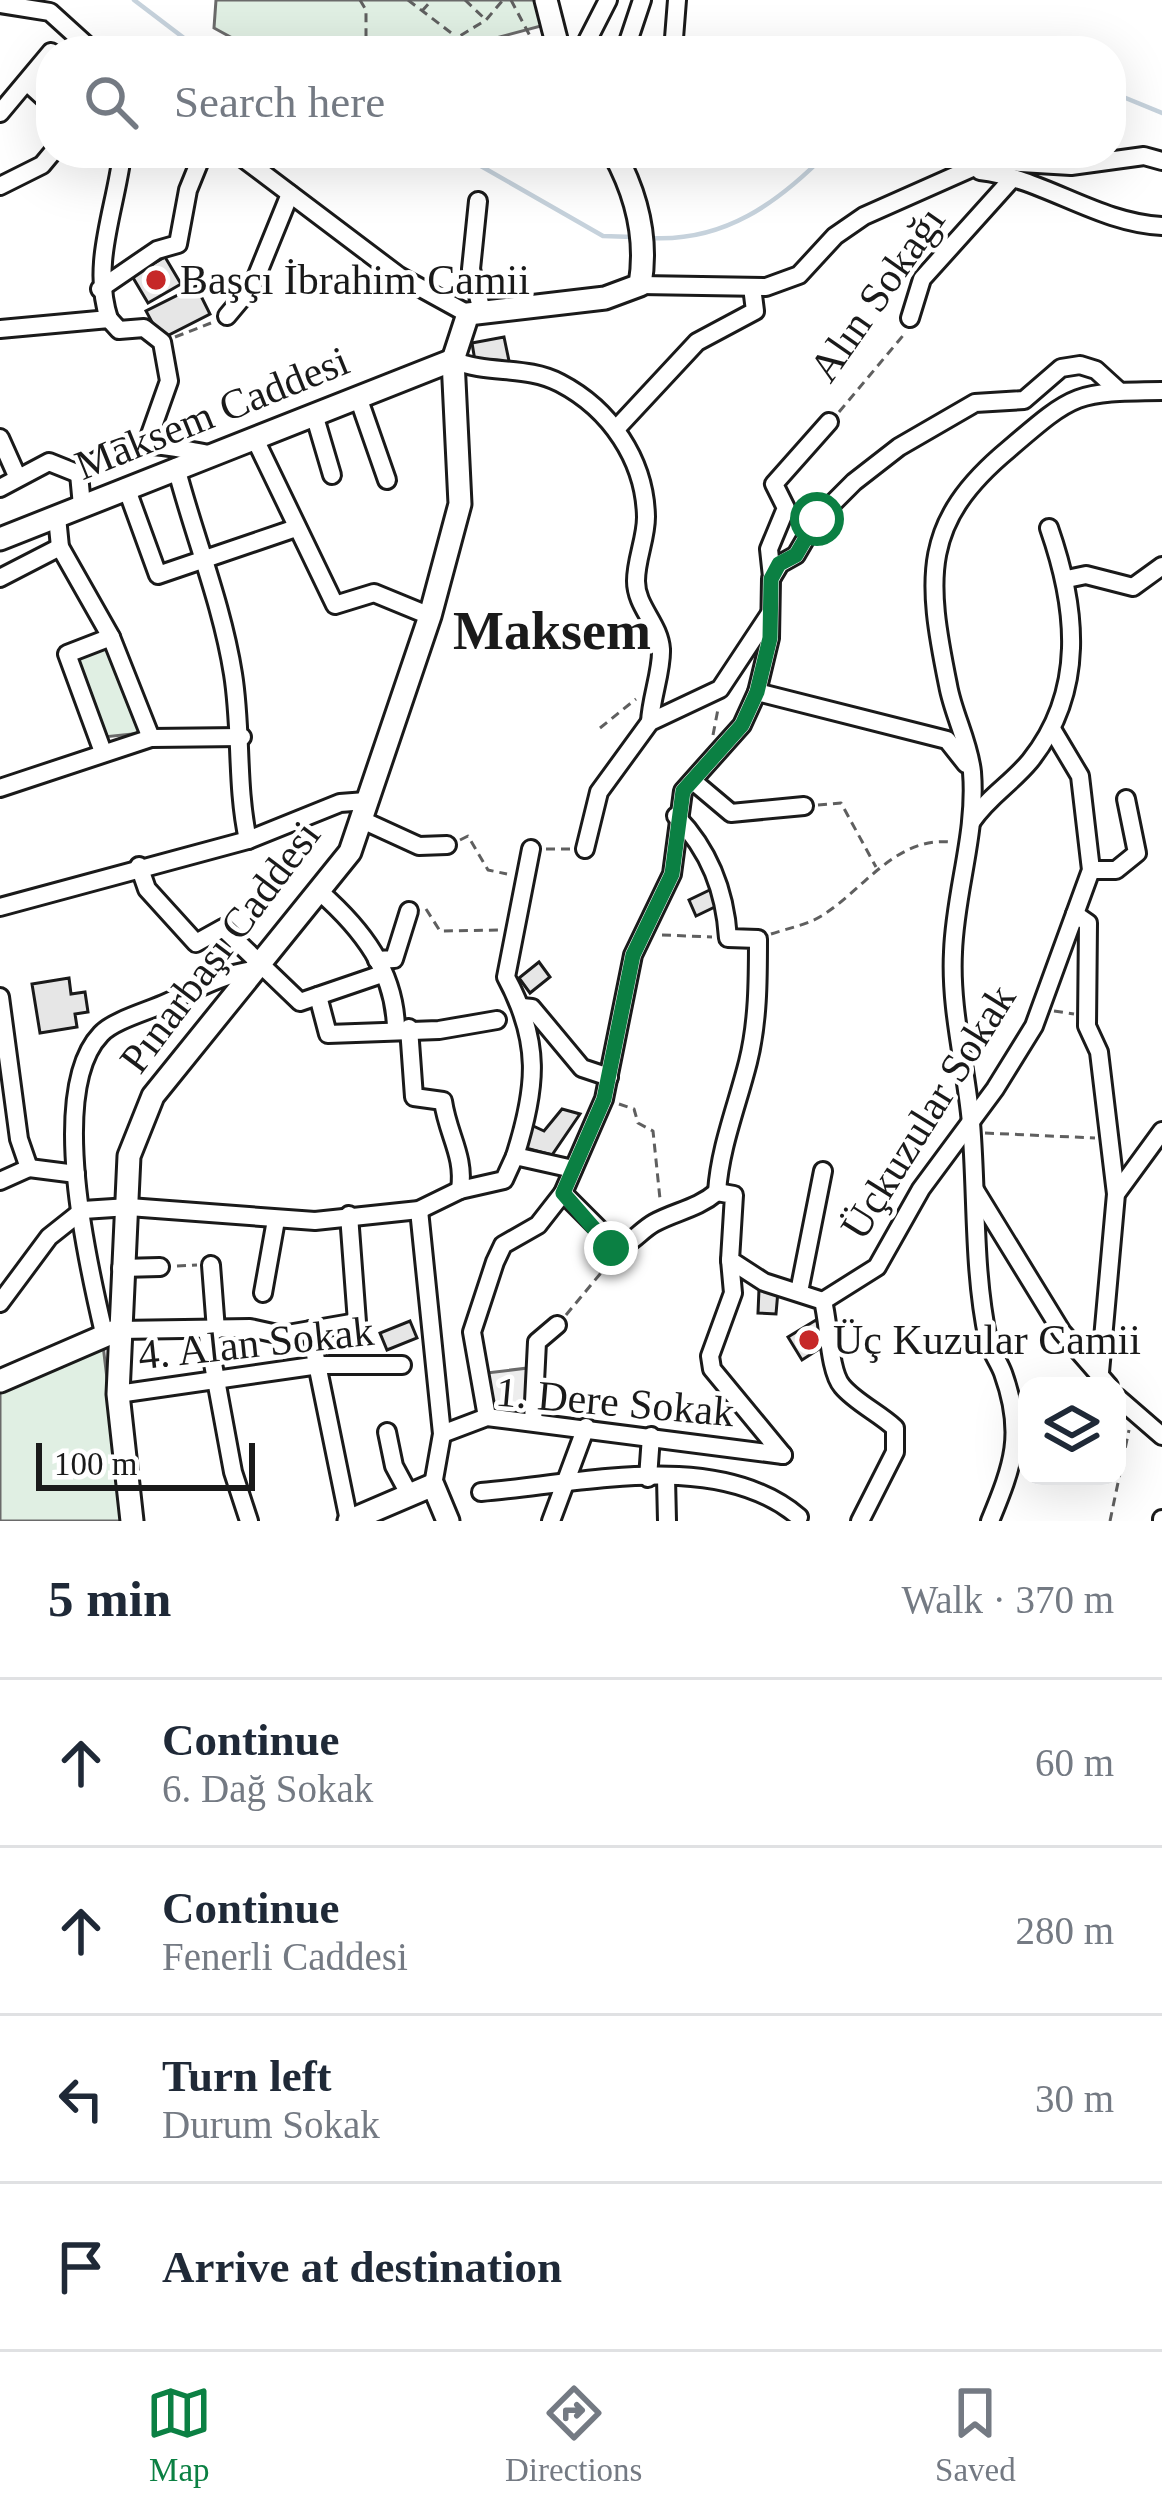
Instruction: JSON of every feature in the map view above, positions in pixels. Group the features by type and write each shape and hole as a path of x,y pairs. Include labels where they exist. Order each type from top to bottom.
{"main road":[{"path":"546,0 552,36"},
{"path":"453,360 475,313 534,310 605,298 640,285 646,249 631,185 622,168"},
{"name":"Maksem Caddesi","path":"0,539 453,360"},
{"name":"Pınarbaşı Caddesi","path":"132,1521 111,1332 129,1207 130,1156 153,1096 350,852 430,616 460,504 453,360"},
{"path":"0,1381 111,1332"},
{"path":"352,1520 408,1492 440,1508"}],"street":[{"path":"590,36 608,0"},
{"path":"630,36 642,0"},
{"path":"674,36 677,0"},
{"path":"0,4 50,12 77,36"},
{"path":"62,36 68,27"},
{"path":"0,113 36,74"},
{"path":"29,84 36,90"},
{"path":"1126,158 1144,156 1162,161"},
{"path":"0,186 36,168"},
{"path":"120,168 100,289 119,330 144,328 162,342 169,381 147,443"},
{"path":"100,289 157,250 178,244 196,168"},
{"path":"257,168 399,276 475,313 472,269 478,201"},
{"path":"640,285 752,287 800,275 835,236 864,216 966,169 1011,179 1091,211 1162,226"},
{"name":"Alın Sokağı","path":"910,318 922,279 1011,179"},
{"path":"227,316 253,285 290,194"},
{"path":"616,429 697,342 755,311 752,287"},
{"path":"0,329 110,319"},
{"path":"453,360 479,371 519,370 559,382 616,429 633,458 646,513 636,582 662,652 651,691 650,722"},
{"path":"487,1418 472,1332 494,1262 503,1245 538,1225 563,1193 604,1099 633,955 672,874 683,791 742,725 757,692 770,638 772,578 854,482 899,447 975,403 1024,400 1061,368 1080,365 1096,370 1119,391"},
{"path":"990,1521 1016,1459 1015,1420 988,1344 952,953 970,844 972,771 948,686 936,557 940,528 956,500 1033,428 1072,399 1095,390 1162,391"},
{"path":"358,397 387,480"},
{"path":"314,414 332,476"},
{"name":"Alın Sokağı","path":"772,578 770,549 786,508 774,484 829,422"},
{"path":"0,437 17,476"},
{"path":"254,437 335,605 374,593 430,616"},
{"path":"79,474 107,451 147,443 209,454"},
{"path":"0,488 49,462 79,474"},
{"path":"176,467 200,562 225,634 242,737 238,797 248,839"},
{"path":"79,474 82,506"},
{"path":"126,488 158,575 296,528"},
{"path":"57,517 60,547 111,637 151,738"},
{"path":"971,822 996,789 1011,782 1052,729 1071,675 1067,579 1048,529"},
{"path":"0,578 60,547"},
{"path":"1067,579 1086,575 1133,586 1146,583 1162,566"},
{"path":"585,848 599,792 650,722 720,689 770,614"},
{"path":"103,752 68,654 111,637"},
{"path":"757,692 947,740 972,771"},
{"path":"1052,729 1080,776 1090,870 1116,870 1137,854 1126,799"},
{"path":"0,788 151,738 242,737"},
{"path":"693,781 731,813 804,806"},
{"path":"0,907 248,839 340,803 363,810 419,846 447,845"},
{"path":"563,1193 611,1248 623,1247 717,1192 719,1159 749,1059 758,996 758,939 728,938 726,897 692,833 676,817"},
{"path":"0,1303 49,1237 83,1210 129,1207 276,1220 349,1215 418,1210 460,1190 505,1180 535,1090 522,1007 506,976 508,947 518,930 532,849"},
{"path":"139,866 147,889 196,943 223,928 258,967 300,1002 394,959 409,911"},
{"name":"Üçkuzular Sokak","path":"823,1301 877,1267 921,1189 995,1090 1040,1009 1090,870"},
{"path":"320,892 368,939 396,998 413,1097 443,1101 447,1130 464,1161 460,1190"},
{"path":"1076,914 1088,923 1087,1026 1099,1052 1116,1194 1105,1377"},
{"path":"258,967 229,974 101,1033 78,1077 76,1174 88,1265 111,1332 212,1330 282,1335 357,1322 349,1215"},
{"path":"318,996 328,1034 439,1030 497,1021"},
{"path":"0,997 19,1139 29,1168"},
{"path":"522,1007 532,1008 582,1068 609,1077"},
{"path":"1116,1194 1162,1131"},
{"path":"515,1156 573,1169"},
{"path":"0,1181 29,1168 76,1174"},
{"path":"793,1291 823,1171"},
{"path":"975,1190 1062,1332 1103,1377"},
{"path":"717,1192 734,1195 730,1260 823,1301 834,1346 833,1371 843,1388 895,1428 895,1452 860,1521"},
{"path":"418,1210 442,1434 440,1508"},
{"path":"263,1293 276,1220"},
{"name":"1. Dere Sokak","path":"442,1434 487,1418 586,1426 783,1455 712,1369 710,1356 733,1293 730,1260"},
{"path":"211,1264 214,1380 248,1521"},
{"path":"122,1268 160,1267"},
{"path":"533,1422 537,1342 557,1324"},
{"path":"310,1330 352,1520"},
{"name":"4. Alan Sokak","path":"118,1394 319,1365 402,1365"},
{"path":"1126,1406 1162,1436"},
{"path":"551,1521 586,1426"},
{"path":"387,1432 394,1466 408,1492"},
{"path":"651,1436 667,1521"},
{"path":"481,1492 657,1478 752,1487 776,1497 799,1516"}],"path":[{"path":"359,0 366,10"},
{"path":"366,36 369,0"},
{"path":"408,0 454,35 486,20 503,0"},
{"path":"422,10 432,0"},
{"path":"465,0 486,20"},
{"path":"511,0 530,36"},
{"path":"162,342 227,316"},
{"name":"Alın Sokağı","path":"829,422 906,331 910,318"},
{"path":"715,758 709,751 720,689"},
{"path":"600,728 623,706 651,691"},
{"path":"804,806 841,803 876,867"},
{"path":"447,845 468,836 488,870 513,875"},
{"path":"758,939 824,915 876,867 907,853 935,841 970,844"},
{"path":"532,849 585,848"},
{"path":"409,911 417,906 426,909 440,931 474,926 508,931 508,947"},
{"path":"642,934 728,938"},
{"path":"1040,1009 1075,1014 1087,1026"},
{"path":"604,1099 634,1109 638,1123 653,1131 655,1186 668,1218"},
{"path":"971,1125 1108,1138"},
{"path":"557,1324 623,1247"},
{"path":"160,1267 211,1264"},
{"path":"1110,1521 1114,1485"}],"green space":[{"path":"216,0 535,0 541,26 503,36 229,36 214,28"},
{"path":"109,645 142,733 104,737 74,657"},
{"path":"103,1345 124,1521 0,1521 0,1392"}],"shaded area":[{"path":"536,1367 533,1422 487,1417 478,1374"}],"building":[{"name":"Başçı İbrahim Camii","path":"165,257 181,284 148,303 132,276"},
{"path":"196,286 210,314 161,339 146,311"},
{"path":"504,337 509,361 476,367 472,343"},
{"path":"718,886 725,902 696,916 689,900"},
{"path":"539,962 550,977 530,993 519,978"},
{"path":"69,978 71,994 85,992 88,1012 75,1014 77,1027 40,1033 32,984"},
{"path":"562,1109 580,1114 552,1155 522,1147 531,1125 544,1131"},
{"path":"759,1289 778,1291 776,1314 758,1313"},
{"name":"Üç Kuzular Camii","path":"816,1320 830,1342 802,1360 788,1337"},
{"path":"410,1321 417,1338 387,1350 380,1333"}],"waterway":[{"path":"134,0 181,36"},
{"path":"1126,98 1162,113"},
{"path":"484,168 603,236 633,237"},
{"path":"651,238 678,238 726,226 769,203 811,168"}],"place":[{"name":"Başçı İbrahim Camii","path":"156,280"},
{"name":"Üç Kuzular Camii","path":"809,1340"}],"district":[{"name":"Maksem","path":"552,631"}],"route":[{"path":"611,1248 604,1234 563,1193 604,1099 633,955 672,874 683,791 742,725 757,692 770,638 771,579 779,564 796,555 817,519"}]}
